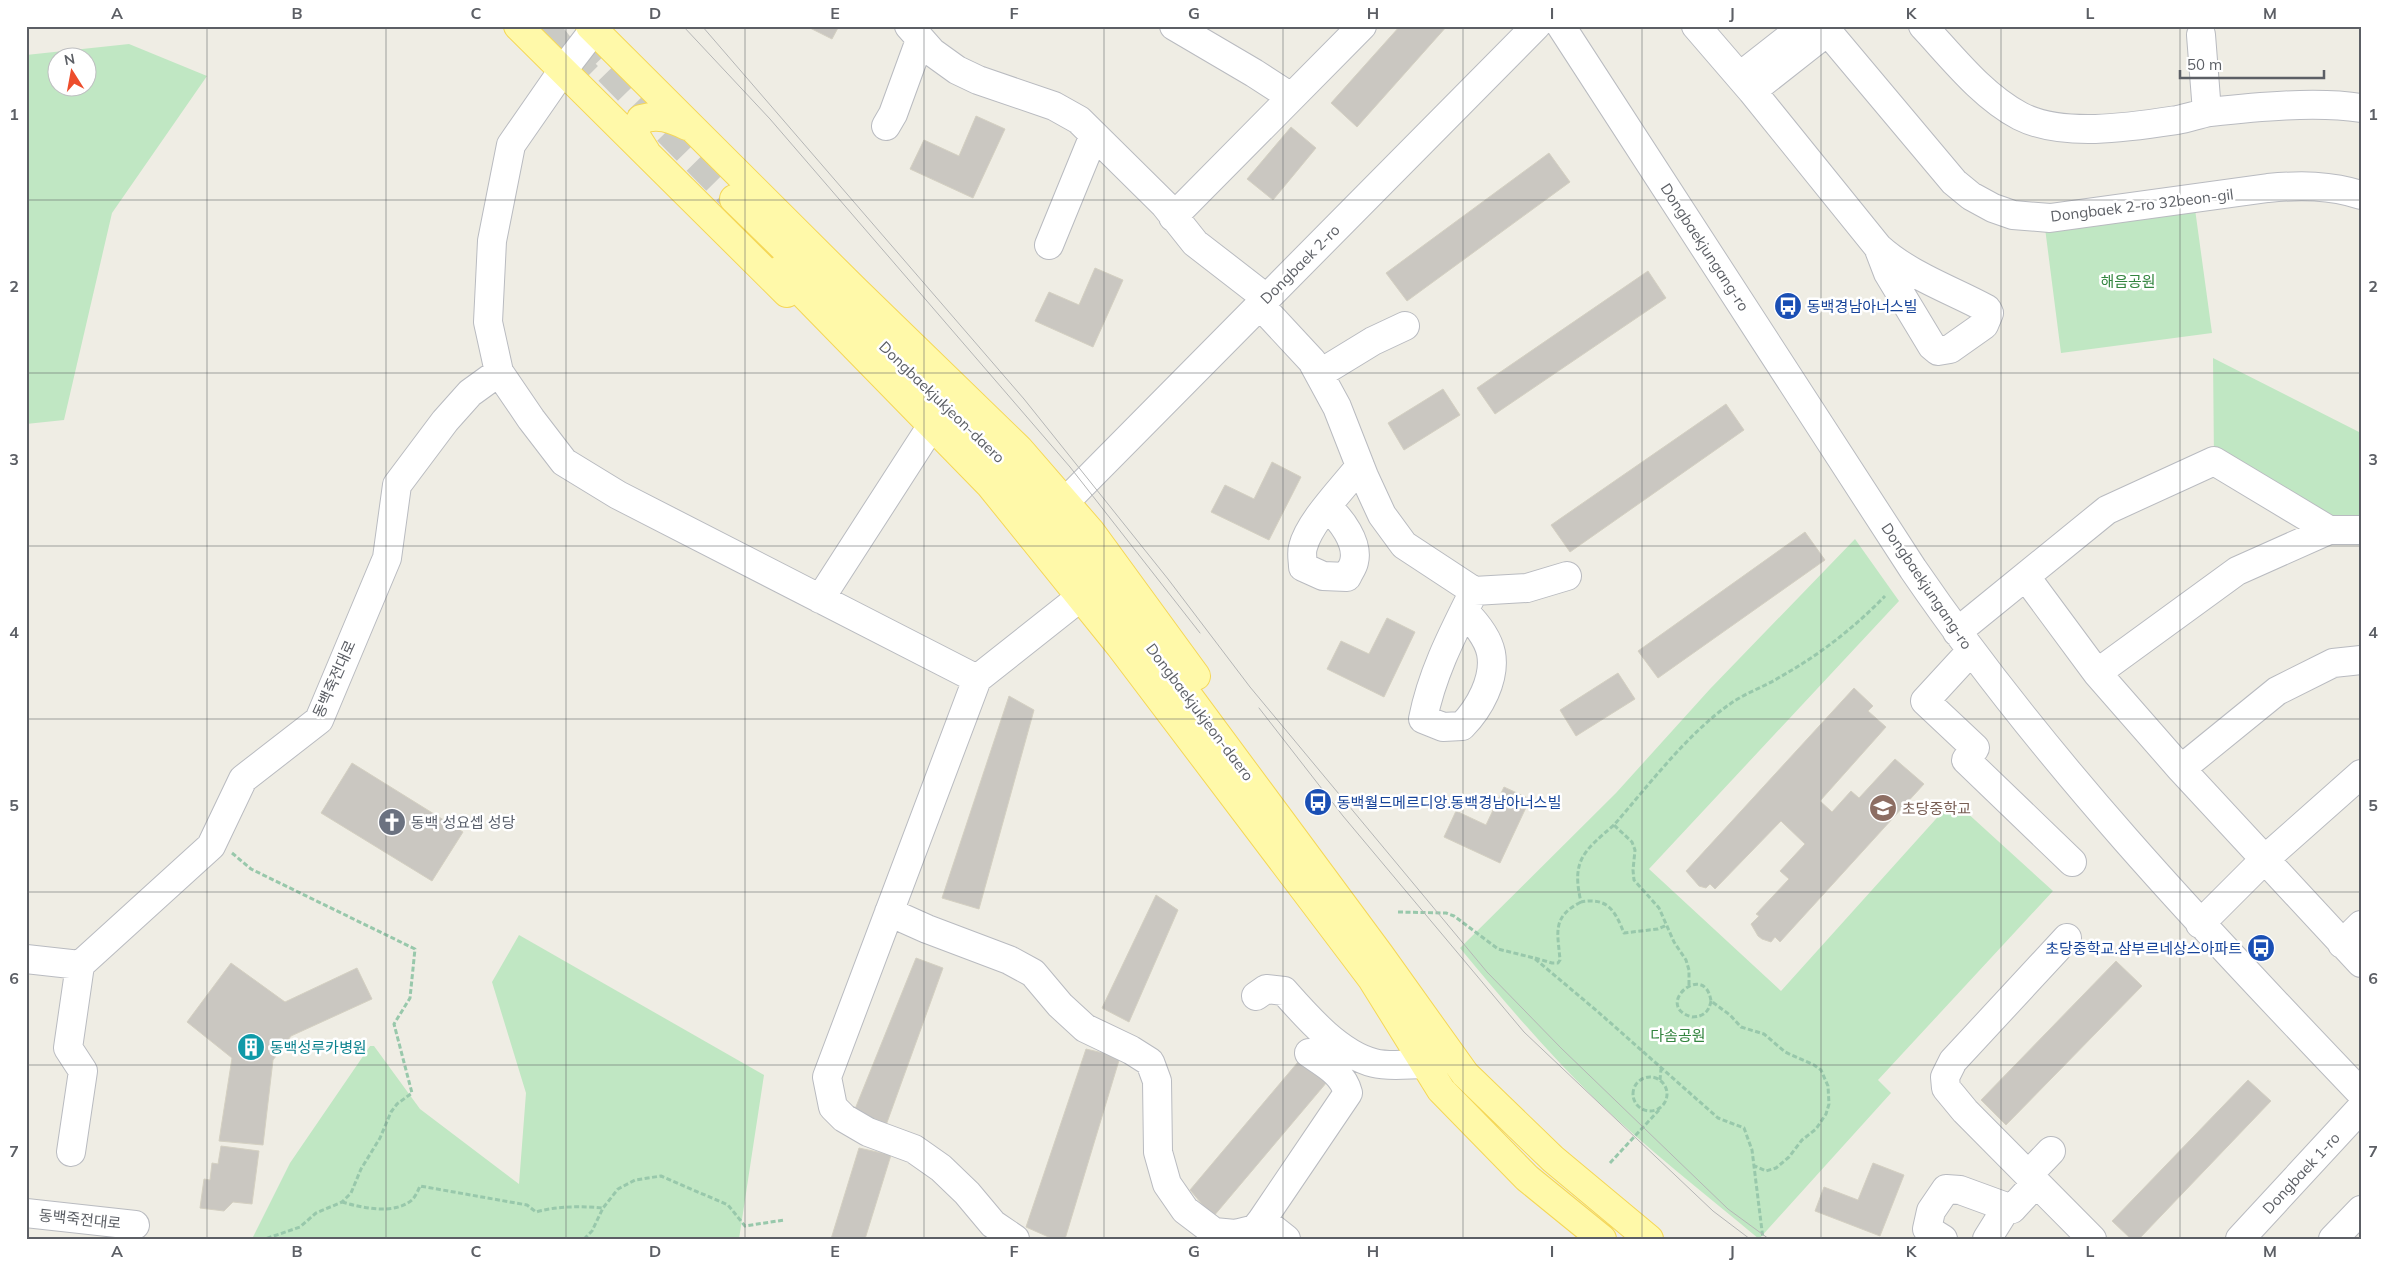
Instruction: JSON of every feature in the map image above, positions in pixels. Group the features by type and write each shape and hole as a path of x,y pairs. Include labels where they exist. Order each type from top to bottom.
{"main road":[{"path":"518,26 824,328 1024,542 1118,658 1264,867 1376,967"},
{"path":"593,27 691,127 1019,449 1092,532 1324,856 1376,967"},
{"path":"646,152 634,133 641,119 655,115 669,118 691,127"},
{"name":"Dongbaekjukjeon-daero","path":"725,202 1010,468 1104,582 1376,967 1465,1074 1553,1159 1650,1239"},
{"name":"Dongbaekjukjeon-daero","path":"1376,967 1424,1064 1441,1090 1527,1178 1602,1239"}],"street":[{"path":"1174,26 1291,97"},
{"path":"1173,217 1362,26"},
{"name":"Dongbaek 2-ro","path":"1065,502 1536,26"},
{"name":"Dongbaekjungang-ro","path":"1561,26 1913,569 1964,641 2068,772 2200,924 2361,1093"},
{"path":"1696,26 1746,84 1878,247"},
{"path":"1923,26 1978,85 2020,116 2058,127 2125,127 2207,112 2284,106 2361,108"},
{"path":"593,27 511,145 492,241 488,322 499,372 531,419 564,462 618,495 977,679"},
{"path":"1746,84 1818,28"},
{"name":"Dongbaek 2-ro 32beon-gil","path":"1818,28 1954,182 1971,196 1992,208 2013,215 2050,218 2239,192 2302,186 2327,187 2361,195"},
{"path":"886,126 893,114 914,33"},
{"path":"914,33 932,52 958,70 978,80 1054,106 1079,120 1164,204 1195,243 1263,301 1312,361 1337,407 1382,515 1404,545 1469,601 1527,588 1567,576"},
{"path":"2201,35 2207,112"},
{"path":"1049,245 1094,135"},
{"path":"1319,374 1374,341 1405,326"},
{"name":"동백죽전대로","path":"80,965 211,846 243,779 319,720 387,558 397,485 445,421 470,394 499,372"},
{"path":"820,599 925,436"},
{"path":"2072,862 1966,760 1975,748 1925,701 1964,641 2026,577 2107,510 2214,461 2328,530"},
{"path":"1327,508 1360,466"},
{"path":"2097,673 2237,570 2328,530 2361,530"},
{"path":"2026,577 2097,673 2181,770 2264,860 2355,944"},
{"path":"1015,1239 992,1224 967,1193 941,1168 914,1149 868,1132 844,1118 833,1107 827,1077 977,679 1073,603"},
{"path":"2181,770 2277,690 2333,663 2361,660"},
{"path":"2200,924 2264,860 2361,774"},
{"path":"889,912 927,929 1009,960 1033,973 1060,1005 1085,1028 1150,1062 1158,1081 1158,1152 1166,1184 1185,1210 1214,1232 1234,1234 1255,1229 1348,1093 1345,1082 1332,1069 1309,1053"},
{"path":"2067,938 1953,1061 1945,1077 1946,1088 1965,1111 2092,1239"},
{"path":"26,959 80,965 68,1048 83,1071 71,1152"},
{"path":"1256,996 1266,990 1284,990 1314,1025 1349,1052 1374,1063 1424,1064"},
{"name":"Dongbaek 1-ro","path":"2240,1239 2361,1108"},
{"path":"1930,1235 1931,1211 1946,1189 1960,1190 2012,1208 2051,1151"},
{"path":"1987,1239 2007,1207"},
{"path":"2333,1239 2361,1210"},
{"name":"동백죽전대로","path":"26,1213 135,1225"},
{"path":"1262,1220 1286,1239"}],"path":[{"path":"1581,902 1577,870 1580,861 1588,850 1614,825 1698,732 1730,704 1831,646 1885,596"},
{"path":"1614,825 1632,842 1635,850 1634,880 1654,902 1674,942 1686,960 1689,970 1689,986"},
{"path":"215,837 251,869 415,948 410,998 394,1024 412,1094 397,1104 391,1112 380,1138 361,1168 351,1193 342,1202 316,1213 300,1227 265,1239"},
{"path":"1398,912 1446,913 1454,916 1498,949 1558,963 1560,960 1556,928 1566,912 1581,902 1602,902 1612,908 1624,933 1658,929 1667,925"},
{"path":"1534,958 1598,1011 1718,1118 1744,1128 1749,1137 1754,1166 1763,1239"},
{"path":"1689,986 1704,988 1711,1001 1708,1010 1703,1014 1692,1017 1687,1016 1679,1008 1678,1002 1681,992 1689,986"},
{"path":"1711,1001 1730,1015 1741,1028 1764,1034 1785,1052 1821,1070 1828,1086 1829,1104 1816,1128 1776,1168 1766,1171 1754,1166"},
{"path":"1660,1080 1661,1069"},
{"path":"1610,1163 1663,1105 1666,1100 1666,1089 1660,1080 1654,1078 1643,1079 1635,1087 1634,1098 1639,1107 1649,1111 1663,1105"},
{"path":"584,1239 592,1231 603,1208 618,1189 635,1180 661,1176 728,1205 745,1226 784,1220"},
{"path":"342,1202 359,1207 396,1209 413,1199 420,1186 527,1205 536,1212 547,1209 587,1206 603,1208"}],"green space":[{"path":"129,44 207,76 112,213 64,420 26,424 26,55 48,53 48,98 98,98 98,48 92,48"},
{"name":"해음공원","path":"2195,209 2212,333 2061,353 2045,228"},
{"path":"2213,358 2361,433 2361,530 2214,461"},
{"name":"다솜공원","path":"1855,539 1899,601 1649,869 1781,991 1953,800 2053,891 1878,1080 1891,1093 1759,1239 1654,1152 1594,1098 1542,1044 1460,948 1616,793 1710,689"},
{"path":"519,935 764,1075 739,1239 252,1239 290,1163 370,1046 374,1046 420,1109 519,1184 526,1093 492,982"}],"building":[{"path":"806,26 839,26 832,39"},
{"path":"1400,26 1447,26 1357,127 1331,103"},
{"path":"976,116 1005,129 973,198 910,169 924,140 959,156"},
{"path":"1291,127 1316,148 1273,200 1247,179"},
{"path":"1549,153 1570,182 1407,301 1386,273"},
{"path":"1095,268 1123,280 1093,347 1035,321 1049,292 1079,305"},
{"path":"1648,271 1666,298 1495,414 1477,388"},
{"path":"1443,389 1460,415 1404,450 1388,423"},
{"path":"1726,404 1744,430 1570,552 1551,525"},
{"path":"1272,462 1301,477 1269,540 1211,512 1225,485 1254,499"},
{"path":"1805,532 1825,560 1658,678 1638,651"},
{"path":"1387,618 1415,632 1384,697 1327,669 1341,641 1369,654"},
{"path":"1618,673 1635,699 1576,736 1560,710"},
{"path":"1854,688 1873,706 1868,711 1886,727 1820,801 1832,812 1851,791 1859,798 1895,759 1924,784 1780,942 1775,937 1771,942 1762,939 1751,924 1759,916 1756,914 1789,879 1780,871 1805,844 1781,821 1715,889 1710,884 1706,888 1699,886 1686,871"},
{"path":"1009,696 1034,710 979,909 942,898"},
{"name":"동백 성요셉 성당","path":"352,763 463,832 432,881 321,813"},
{"path":"1504,787 1530,799 1500,863 1444,837 1456,811 1486,825"},
{"path":"1156,895 1178,910 1129,1022 1102,1008"},
{"path":"916,958 943,968 885,1128 853,1114"},
{"path":"2116,961 2142,986 2006,1125 1981,1100"},
{"name":"동백성루카병원","path":"231,963 285,1002 357,968 372,999 291,1036 273,1060 263,1145 219,1141 232,1058 187,1022"},
{"path":"1086,1049 1120,1057 1065,1239 1053,1239 1026,1227"},
{"path":"1298,1062 1327,1082 1213,1217 1190,1190"},
{"path":"2248,1080 2271,1101 2139,1239 2131,1239 2112,1221"},
{"path":"221,1146 259,1151 252,1204 233,1202 224,1211 200,1208 204,1179 210,1180 212,1163 218,1164"},
{"path":"859,1148 891,1155 865,1239 831,1239"},
{"path":"1873,1163 1904,1175 1880,1236 1815,1211 1824,1187 1858,1200"}],"tunnel":[{"path":"544,26 566,54 588,76"},
{"path":"579,41 734,199"}],"tram line":[{"path":"683,26 770,119 1070,467 1200,633"},
{"path":"702,26 1024,399 1168,579 1250,687 1487,972 1561,1048 1728,1209 1769,1239"},
{"path":"1259,708 1343,816 1524,1032 1713,1211 1750,1239"}],"place":[{"name":"동백경남아너스빌","path":"1788,306"},
{"name":"동백월드메르디앙.동백경남아너스빌","path":"1318,802"},
{"name":"초당중학교","path":"1883,808"},
{"name":"동백 성요셉 성당","path":"392,822"},
{"name":"초당중학교.삼부르네상스아파트","path":"2261,948"},
{"name":"동백성루카병원","path":"251,1047"}]}
